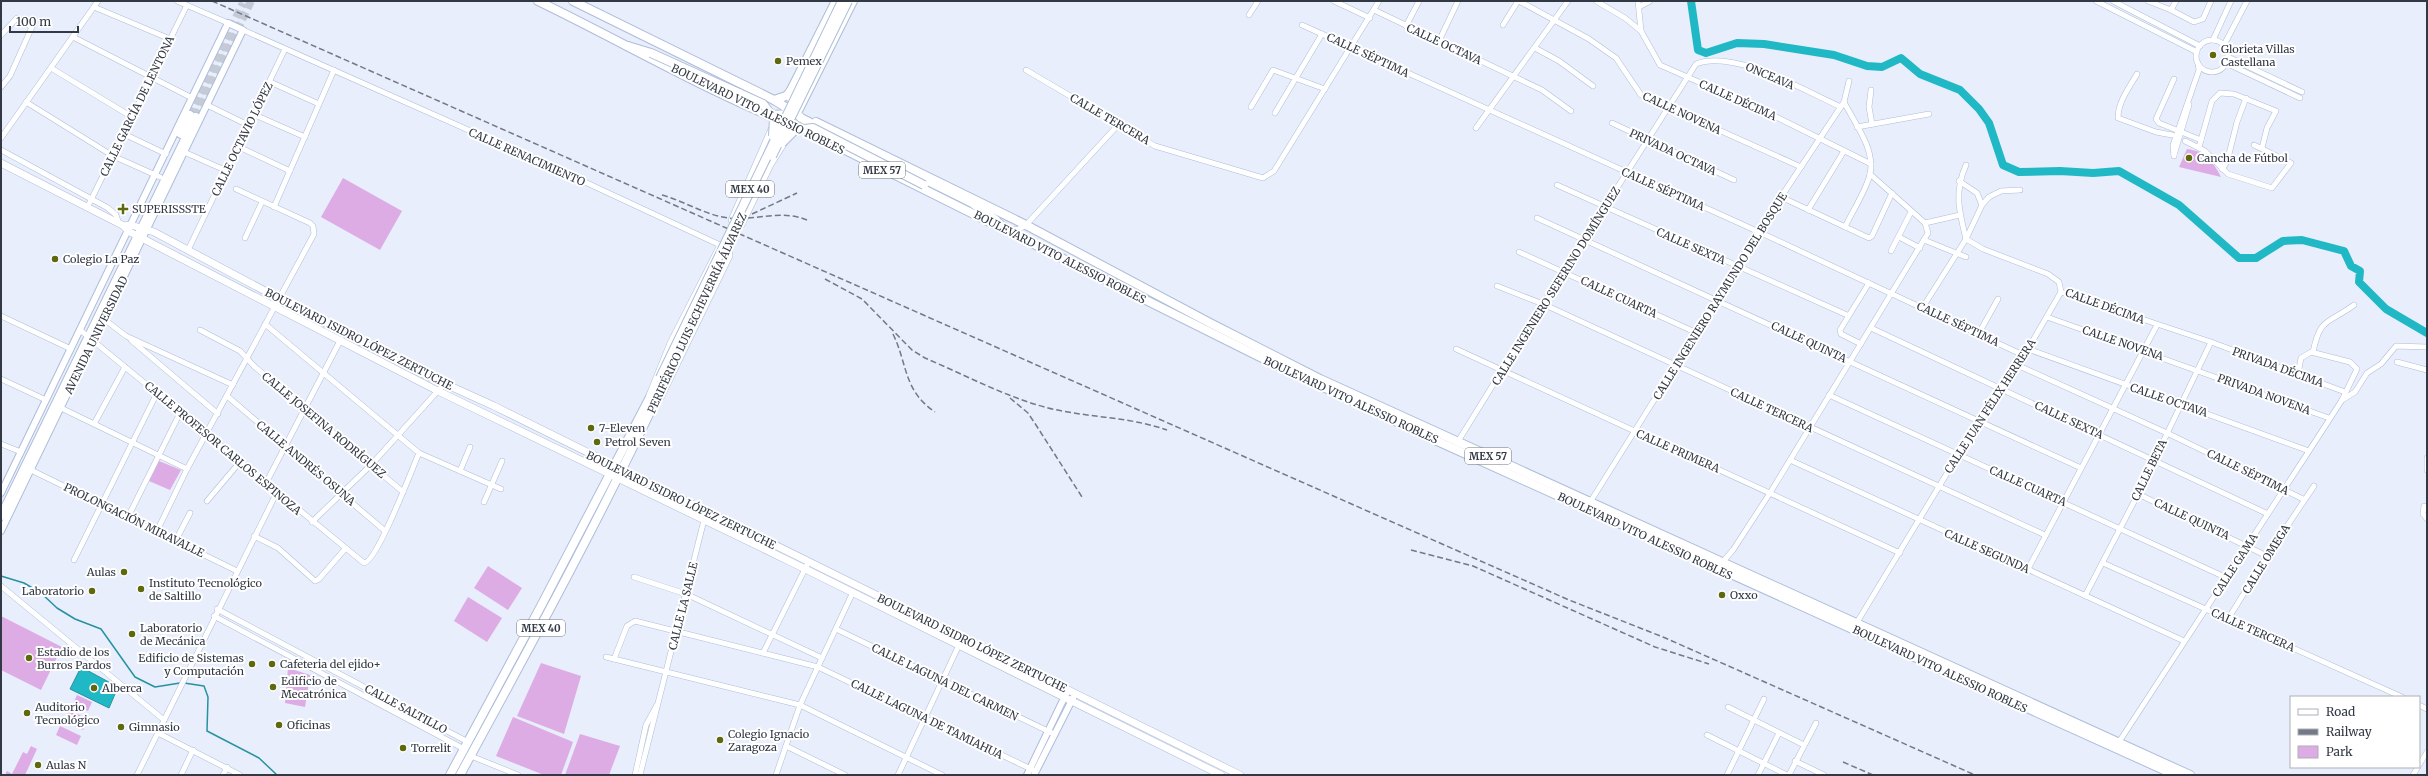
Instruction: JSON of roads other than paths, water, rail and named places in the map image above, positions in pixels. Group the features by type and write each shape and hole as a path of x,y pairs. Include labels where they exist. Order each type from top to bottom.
{"main road":[{"name":"BOULEVARD VITO ALESSIO ROBLES","path":"538,1 763,112 776,120 807,131 1008,230 1456,445 1588,505 1723,562 1824,612 1948,669 2117,745 2190,775"},
{"name":"BOULEVARD VITO ALESSIO ROBLES","path":"573,1 774,100 796,114 836,130 1026,225 1208,326"},
{"path":"774,100 786,96 790,92 836,1"},
{"name":"PERIFÉRICO LUIS ECHEVERRÍA ÁLVAREZ","path":"461,774 533,644 623,470 652,410 662,380 842,1"},
{"name":"PERIFÉRICO LUIS ECHEVERRÍA ÁLVAREZ","path":"773,148 848,1"},
{"path":"776,120 796,114 853,1"},
{"path":"628,46 651,53 763,104 774,118 773,148"},
{"path":"790,92 799,98 806,96"},
{"path":"790,92 791,103 796,114 806,121 972,203 1008,230"},
{"path":"763,95 763,112 770,121 771,130"},
{"path":"763,112 796,114"},
{"name":"AVENIDA UNIVERSIDAD","path":"1,516 87,335 134,229 158,176 193,116 134,229"},
{"path":"773,148 795,130 813,128 996,220"},
{"name":"BOULEVARD ISIDRO LÓPEZ ZERTUCHE","path":"1,163 87,208 134,229 188,250 344,333 706,512 853,592 885,604 959,645 1221,775"},
{"name":"BOULEVARD ISIDRO LÓPEZ ZERTUCHE","path":"134,229 275,308 340,342 618,480 703,521 806,566 1068,689 1240,775"},
{"name":"PERIFÉRICO LUIS ECHEVERRÍA ÁLVAREZ","path":"450,775 542,606 647,403 662,380"},
{"name":"AVENIDA UNIVERSIDAD","path":"1,507 18,466 32,448"},
{"name":"BOULEVARD VITO ALESSIO ROBLES","path":"1588,505 1715,569 1824,612"},
{"path":"533,644 543,610 542,606"},
{"path":"466,746 496,712"},
{"name":"BOULEVARD VITO ALESSIO ROBLES","path":"2117,745 2175,775"}],"street":[{"path":"1,138 98,1"},
{"path":"177,1 243,30"},
{"path":"1249,15 1258,1"},
{"path":"1334,1 1370,18"},
{"path":"1252,107 1273,70 1325,89 1370,18 1379,1"},
{"path":"1406,26 1419,1"},
{"path":"1438,41 1458,1"},
{"path":"1503,25 1519,1"},
{"name":"CALLE NOVENA","path":"1519,1 1555,19 1616,58 1639,93 1667,108 1801,167"},
{"path":"1476,128 1490,111 1568,1"},
{"path":"1596,1 1625,18 1641,31"},
{"name":"CALLE DÉCIMA","path":"1638,1 1641,31 1660,65 1758,108 1871,164"},
{"path":"1639,7 1650,1"},
{"path":"2096,1 2197,52"},
{"path":"2113,1 2200,46"},
{"path":"2148,1 2171,10 2194,22 2203,19 2211,1"},
{"path":"2171,10 2176,1"},
{"path":"2180,131 2199,70 2197,52 2200,46 2213,40 2231,1"},
{"path":"2175,137 2180,131 2201,72 2218,70 2226,64 2228,57 2224,45 2247,1"},
{"name":"CALLE GARCÍA DE LENTONA","path":"87,208 187,5"},
{"path":"94,7 170,39"},
{"name":"CALLE OCTAVA","path":"1374,10 1514,76"},
{"path":"1,35 19,18 32,27 10,76 1,87"},
{"name":"AVENIDA UNIVERSIDAD","path":"158,176 166,154 228,23"},
{"name":"CALLE SÉPTIMA","path":"1302,25 1923,307 2023,355"},
{"name":"AVENIDA UNIVERSIDAD","path":"1,531 31,470 32,448 46,400 71,349 104,319 134,229 184,152 243,30"},
{"name":"CALLE RENACIMIENTO","path":"243,30 334,70 718,248 729,250 730,256 669,382 652,410"},
{"path":"1275,112 1322,34"},
{"path":"73,37 192,98"},
{"path":"2213,40 2224,45"},
{"path":"1535,48 1559,61 1593,86"},
{"name":"CALLE OCTAVIO LÓPEZ","path":"188,250 250,126 285,49"},
{"path":"2228,57 2302,92"},
{"name":"ONCEAVA","path":"1696,64 1723,60 1742,63 1842,104"},
{"path":"2198,62 2208,71"},
{"name":"CALLE INGENIERO SEFERINO DOMÍNGUEZ","path":"1456,445 1543,304 1648,140 1686,77 1696,64"},
{"path":"2226,64 2300,98"},
{"path":"51,68 132,117"},
{"path":"274,207 334,70"},
{"name":"CALLE TERCERA","path":"1026,70 1156,146 1259,178 1268,177 1274,171 1325,89"},
{"path":"2137,74 2124,95 2118,110 2118,118 2158,128 2180,131 2200,144 2228,174 2272,188 2291,163 2254,145"},
{"path":"1514,76 1547,92 1571,111"},
{"path":"2174,79 2157,115 2156,119 2158,128 2185,141 2200,144"},
{"name":"CALLE INGENIERO RAYMUNDO DEL BOSQUE","path":"1588,505 1636,432 1781,197 1842,104 1849,81"},
{"path":"270,82 319,104"},
{"path":"1871,90 1869,107 1872,124"},
{"path":"2200,144 2206,117 2216,95 2228,92 2276,110 2267,128 2262,148"},
{"path":"2222,168 2227,162 2237,122 2246,98"},
{"path":"26,102 113,156 158,176"},
{"path":"1842,104 1858,127 1867,148 1871,164 1870,174 1845,227"},
{"path":"207,106 250,126"},
{"path":"1858,127 1929,114"},
{"path":"255,115 305,137"},
{"name":"PERIFÉRICO LUIS ECHEVERRÍA ÁLVAREZ","path":"776,120 731,220 734,227 738,228 742,225 771,165 789,137"},
{"name":"PRIVADA OCTAVA","path":"1612,124 1734,180"},
{"path":"1008,230 1019,229 1026,225 1118,125"},
{"path":"771,130 777,128 784,129 789,137 799,132 807,131"},
{"path":"124,134 166,154"},
{"path":"239,147 290,171"},
{"name":"BOULEVARD ISIDRO LÓPEZ ZERTUCHE","path":"1,150 112,211 134,229"},
{"path":"1808,210 1844,151"},
{"path":"184,152 227,172"},
{"path":"1966,165 1959,181 1960,215 1966,239"},
{"path":"38,182 43,173"},
{"path":"1715,569 1734,550 1928,233 1925,223 1870,174"},
{"path":"1959,181 1977,193 1982,205"},
{"name":"CALLE SEXTA","path":"1557,185 1738,268 1847,315"},
{"path":"157,531 187,469 314,234 314,228 310,223 236,189"},
{"path":"1923,307 1966,239 1982,205 1995,193 2020,190"},
{"path":"1781,197 1868,238 1872,236 1892,193"},
{"path":"245,238 262,202"},
{"path":"1891,251 1911,212"},
{"path":"1925,223 1960,215"},
{"name":"CALLE QUINTA","path":"1537,218 2081,468"},
{"path":"1899,237 1920,248"},
{"name":"CALLE DÉCIMA","path":"1966,239 1983,249 2048,274 2059,282 2061,292 2211,342"},
{"path":"1924,240 1956,255 1966,257"},
{"path":"647,403 657,370 718,248"},
{"name":"CALLE CUARTA","path":"1519,252 1697,333"},
{"path":"1861,344 1841,333 1847,315 1869,283"},
{"name":"CALLE TERCERA","path":"1497,286 1543,304 1938,488 2045,535"},
{"name":"CALLE JUAN FÉLIX HERRERA","path":"1855,626 1920,521 1958,455 2028,349 2061,292"},
{"path":"1979,333 1998,299"},
{"path":"2291,371 2298,364 2304,354 2313,352 2316,335 2322,324 2336,318 2354,305"},
{"path":"1,316 71,349"},
{"name":"CALLE NOVENA","path":"2047,317 2198,370"},
{"path":"104,319 218,414"},
{"path":"266,324 419,453 500,489"},
{"path":"2028,569 2156,324"},
{"name":"CALLE SEXTA","path":"1871,328 2268,514"},
{"name":"CALLE JOSEFINA RODRÍGUEZ","path":"200,330 240,351 304,409 372,464 403,492"},
{"path":"266,483 344,333"},
{"name":"AVENIDA UNIVERSIDAD","path":"1,493 18,466 21,452 32,448 61,408 87,335"},
{"name":"CALLE PROFESOR CARLOS ESPINOZA","path":"87,335 361,562 366,563 370,560 385,531"},
{"path":"126,336 233,384"},
{"name":"CALLE BETA","path":"2085,596 2138,494 2211,342"},
{"name":"PRIVADA DÉCIMA","path":"2211,342 2345,392"},
{"path":"2342,400 2355,392 2367,373 2381,364 2392,349 2401,345 2427,347"},
{"name":"CALLE PRIMERA","path":"1456,349 1900,553"},
{"name":"CALLE OCTAVA","path":"2028,349 2309,451"},
{"name":"CALLE GAMA","path":"2117,745 2285,489 2329,418 2342,400 2357,372 2354,364 2313,352"},
{"path":"2397,362 2427,370"},
{"path":"2298,364 2298,374"},
{"name":"CALLE SÉPTIMA","path":"2017,365 2167,433 2303,499"},
{"path":"94,424 125,367"},
{"name":"PRIVADA NOVENA","path":"2198,370 2329,418"},
{"path":"1,379 46,400"},
{"path":"312,522 372,464 445,383"},
{"path":"74,560 156,393"},
{"name":"CALLE CUARTA","path":"1828,395 2227,578"},
{"name":"CALLE ANDRÉS OSUNA","path":"227,396 385,531"},
{"path":"61,408 187,469"},
{"path":"128,517 180,413"},
{"path":"1,444 21,452"},
{"path":"460,471 470,447"},
{"path":"385,531 419,453"},
{"path":"2427,458 2427,470"},
{"name":"CALLE SEGUNDA","path":"1790,460 2184,641"},
{"path":"484,502 490,484 502,461"},
{"path":"207,501 240,463"},
{"name":"PROLONGACIÓN MIRAVALLE","path":"31,470 237,571"},
{"name":"CALLE OMEGA","path":"2228,619 2303,499 2314,486"},
{"path":"137,775 217,609 277,492"},
{"name":"CALLE QUINTA","path":"2138,494 2267,556"},
{"path":"2424,506 2423,514 2427,519"},
{"name":"CALLE LA SALLE","path":"640,775 661,699 706,512"},
{"path":"176,540 190,513"},
{"path":"254,536 278,548 312,580 320,579 345,549"},
{"name":"CALLE TERCERA","path":"2103,563 2400,696"},
{"path":"763,653 806,566"},
{"path":"634,577 686,594 822,658"},
{"path":"1,586 164,720"},
{"path":"776,775 800,704 853,592"},
{"name":"CALLE SALTILLO","path":"217,609 466,746"},
{"name":"CALLE SALTILLO","path":"214,616 466,746"},
{"name":"CALLE LAGUNA DE TAMIAHUA","path":"614,659 620,638 627,626 635,621 818,667 1033,771"},
{"name":"CALLE LAGUNA DEL CARMEN","path":"836,629 1051,733"},
{"path":"898,775 959,645"},
{"path":"606,657 800,704 942,775"},
{"path":"1027,775 1033,771 1051,733 1068,689"},
{"path":"1051,733 1075,693"},
{"name":"CALLE LA SALLE","path":"635,775 646,725 661,699"},
{"path":"1727,775 1764,699"},
{"path":"1728,707 1804,745"},
{"path":"1707,735 1788,775 1816,723"},
{"path":"158,733 240,775"},
{"path":"1758,775 1779,733"},
{"path":"786,746 846,775"},
{"path":"181,775 193,750"},
{"path":"2420,763 2427,752"},
{"path":"471,756 518,775"},
{"path":"1795,762 1824,775"},
{"path":"223,775 227,767"}],"water":[{"name":"Alberca","path":"81,667 118,687 109,708 70,689"}],"waterway":[{"path":"1691,1 1698,50 1706,53 1737,43 1764,44 1834,55 1867,66 1882,67 1901,58 1920,74 1960,90 1979,109 1989,123 2003,165 2019,172 2060,171 2093,173 2119,171 2179,205 2239,258 2256,258 2283,241 2302,240 2344,251 2351,266 2360,271 2359,282 2386,309 2427,333"},
{"path":"1,576 24,583 41,593 57,608 75,619 101,629 135,677 155,687 180,683"},
{"path":"184,683 204,686 208,697 207,731 259,758 277,775"}],"tunnel":[{"path":"196,117 251,1"},
{"path":"190,115 243,3"}],"railway":[{"path":"212,1 1569,600 1663,637 1975,775"},
{"path":"752,214 797,193"},
{"path":"662,195 711,214 728,218 787,215 807,220"},
{"path":"825,279 862,299 912,350 925,358 986,385 1017,398 1048,408 1078,414 1137,422 1167,430"},
{"path":"893,334 912,386 917,395 935,412"},
{"path":"1010,398 1028,413 1082,497"},
{"path":"1411,550 1473,566 1655,647 1709,664"},
{"path":"1843,762 1873,775"}],"place":[{"name":"Glorieta Villas Castellana","path":"2213,55"},
{"name":"Pemex","path":"778,61"},
{"name":"Cancha de Fútbol","path":"2189,158"},
{"name":"SUPERISSSTE","path":"123,209"},
{"name":"Colegio La Paz","path":"55,259"},
{"name":"7-Eleven","path":"591,428"},
{"name":"Petrol Seven","path":"597,442"},
{"name":"Aulas","path":"124,572"},
{"name":"Instituto Tecnológico de Saltillo","path":"141,589"},
{"name":"Laboratorio","path":"92,591"},
{"name":"Oxxo","path":"1722,595"},
{"name":"Laboratorio de Mecánica","path":"132,634"},
{"name":"Estadio de los Burros Pardos","path":"29,658"},
{"name":"Edificio de Sistemas y Computación","path":"252,664"},
{"name":"Cafeteria del ejido+","path":"272,664"},
{"name":"Edificio de Mecatrónica","path":"273,687"},
{"name":"Alberca","path":"94,688"},
{"name":"Auditorio Tecnológico","path":"27,713"},
{"name":"Oficinas","path":"279,725"},
{"name":"Gimnasio","path":"121,727"},
{"name":"Colegio Ignacio Zaragoza","path":"720,740"},
{"name":"Torrelit","path":"403,748"},
{"name":"Aulas N","path":"38,765"}]}
